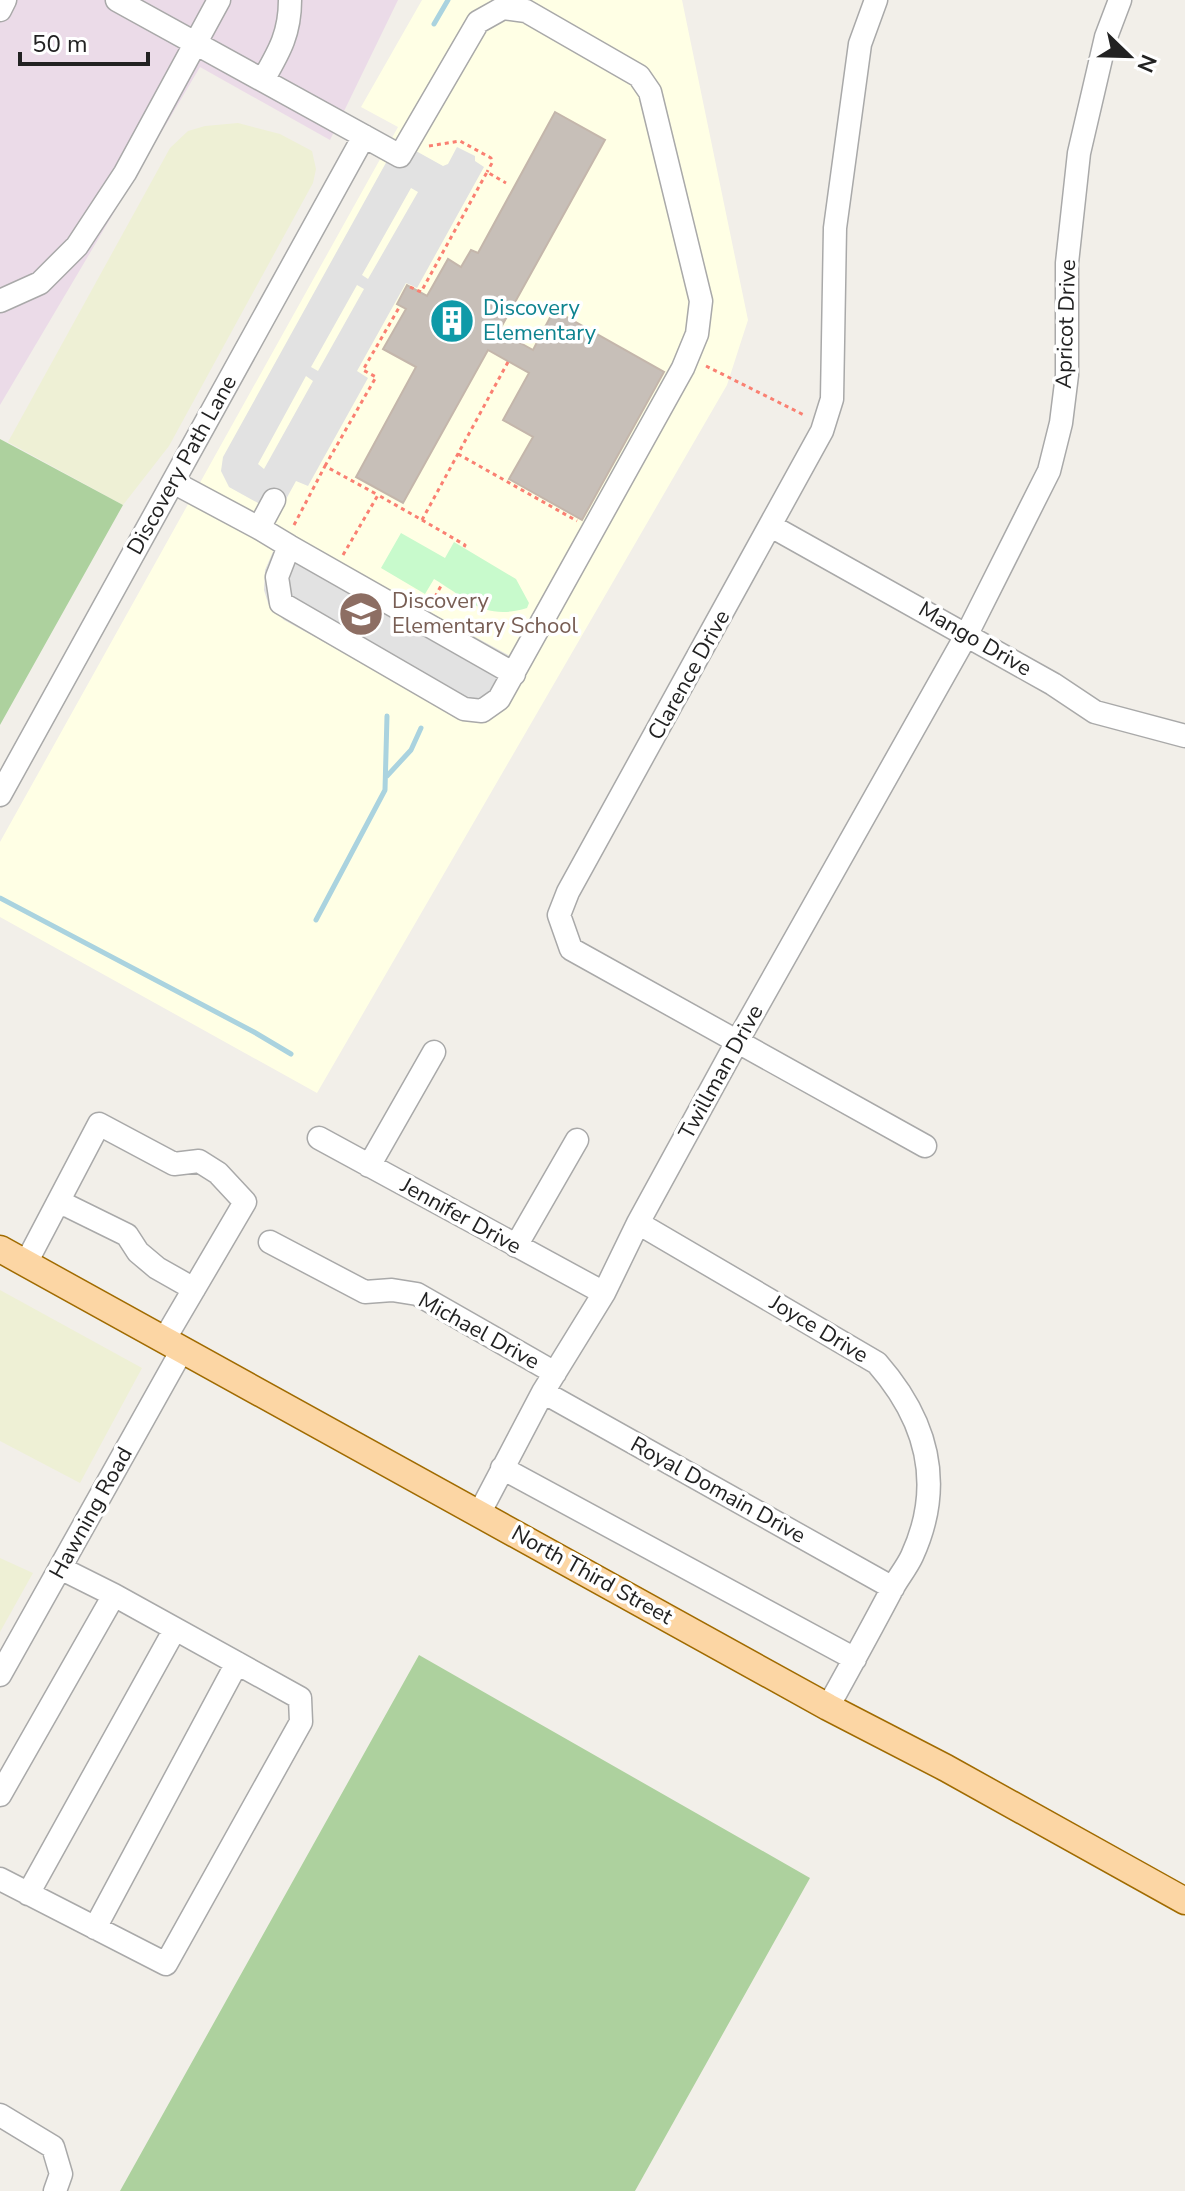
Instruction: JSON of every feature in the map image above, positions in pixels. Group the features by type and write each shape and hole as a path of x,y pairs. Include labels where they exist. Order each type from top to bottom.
{"main road":[{"name":"North Third Street","path":"0,1249 1185,1901"}],"street":[{"path":"0,10 5,0"},
{"path":"117,0 140,6 197,44 400,156 478,22 503,8 526,11 639,76 650,92 701,301 697,334 683,368 499,699 482,711 464,709 281,603 277,577 290,538"},
{"path":"0,301 40,283 77,246 125,173 219,0"},
{"path":"263,80 290,25 290,0"},
{"name":"Clarence Drive","path":"876,0 860,44 835,228 832,399 824,425 568,892 559,915 571,949 925,1146"},
{"name":"Apricot Drive","path":"967,634 1049,471 1061,423 1067,375 1067,263 1079,153 1106,37 1120,0"},
{"name":"Discovery Path Lane","path":"0,795 364,136"},
{"path":"173,482 259,528 290,538 514,674"},
{"path":"259,528 274,500"},
{"name":"Mango Drive","path":"771,526 967,634 1095,712 1184,734"},
{"name":"Twillman Drive","path":"480,1512 549,1382 604,1293 638,1223 737,1042 967,634"},
{"path":"369,1166 434,1052"},
{"name":"Hawning Road","path":"0,1675 60,1568 173,1345 194,1289 245,1202 218,1173 199,1161 174,1164 99,1124 57,1204"},
{"name":"Jennifer Drive","path":"319,1138 604,1293"},
{"path":"516,1246 577,1140"},
{"path":"26,1263 57,1204 68,1206 127,1235 138,1252 157,1268 194,1289"},
{"name":"Joyce Drive","path":"638,1223 877,1363 894,1382 920,1427 926,1449 929,1493 912,1556 828,1707"},
{"name":"Michael Drive","path":"270,1242 365,1292 392,1290 417,1294 549,1382"},
{"name":"Royal Domain Drive","path":"549,1382 893,1588"},
{"path":"502,1468 855,1659"},
{"path":"0,1879 166,1964 301,1722 300,1698 60,1568"},
{"path":"0,1795 114,1595"},
{"path":"28,1894 175,1629"},
{"path":"95,1928 237,1663"},
{"path":"0,2115 53,2147 61,2174 55,2191"}],"path":[{"path":"410,287 421,292 492,163 491,158 460,141 421,147"},
{"path":"487,172 506,183"},
{"path":"290,538 325,466 376,377 363,370 400,306"},
{"path":"696,360 719,375 824,425"},
{"path":"422,520 508,362"},
{"path":"458,454 586,525"},
{"path":"325,466 464,547"},
{"path":"342,558 378,495"},
{"path":"429,607 442,584"}],"shaded area":[{"path":"0,0 398,0 330,140 200,67 0,405"},
{"name":"Discovery Elementary School","path":"422,0 682,0 748,320 727,385 317,1093 0,917 0,842 398,127 361,107"},
{"path":"238,123 280,134 312,151 316,169 313,183 169,446 123,505 8,442 170,148 188,131"},
{"path":"398,141 443,166 448,164 457,147 475,156 475,161 484,167 417,288 406,283 357,371 368,378 308,486 296,481 278,514 229,487 221,471 223,457","holes":["411,188 418,192 368,279 362,275","357,285 364,289 318,371 311,367","306,376 313,381 264,469 258,464"]},
{"path":"282,531 528,666 460,717 284,620 276,612 268,603 264,590 265,570"},
{"path":"0,1290 142,1368 80,1483 0,1441"},
{"path":"0,1558 33,1573 0,1632"}],"green space":[{"path":"0,439 123,505 0,725"},
{"path":"401,533 445,558 454,542 516,579 529,603 527,608 500,612 488,610 434,579 425,594 381,568"},
{"path":"419,1655 810,1878 635,2191 120,2191"}],"building":[{"name":"Discovery Elementary","path":"555,112 605,140 499,331 533,350 554,310 664,372 582,520 509,479 533,437 503,420 529,373 488,350 403,503 356,477 416,367 383,349 406,309 397,304 407,285 427,296 448,259 461,267 471,250 478,253"}],"waterway":[{"path":"434,24 448,0"},
{"path":"316,920 385,790 387,716"},
{"path":"387,776 411,750 421,728"},
{"path":"0,898 291,1054"}],"place":[{"name":"Discovery Elementary","path":"452,321"},
{"name":"Discovery Elementary School","path":"361,614"}]}
